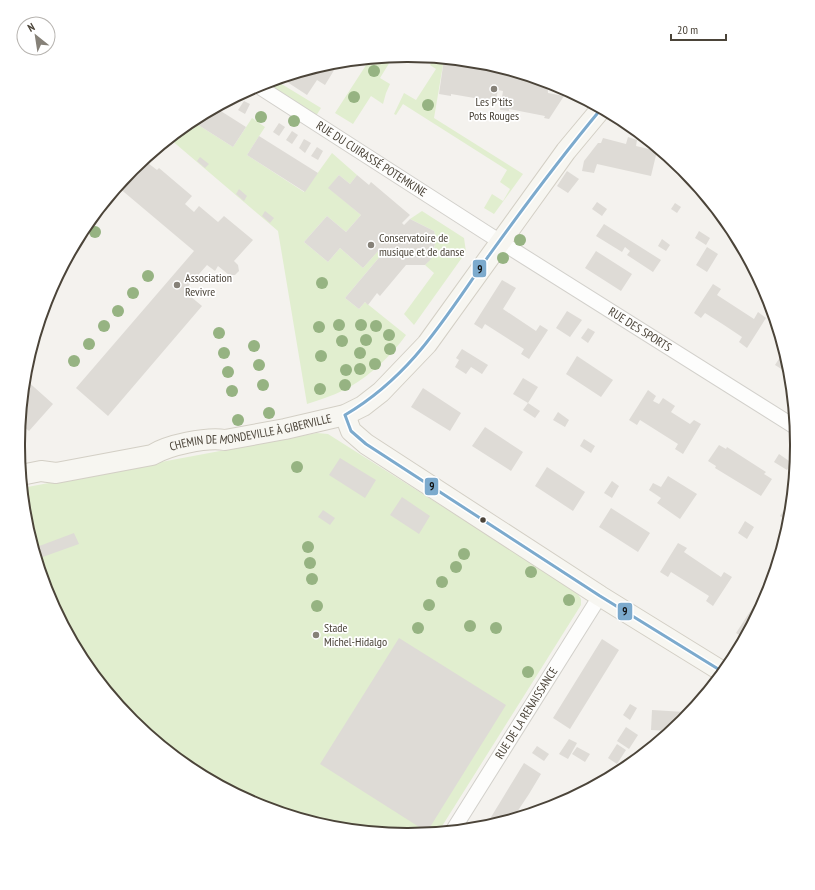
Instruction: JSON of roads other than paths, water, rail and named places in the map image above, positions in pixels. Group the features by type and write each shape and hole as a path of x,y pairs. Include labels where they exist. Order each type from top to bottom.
{"street":[{"name":"RUE DU CUIRASSÉ POTEMKINE","path":"265,90 493,237"},
{"name":"CHEMIN DE MONDEVILLE À GIBERVILLE","path":"26,474 41,471 56,473 152,455 162,449 215,439 225,440 278,431 345,416 372,399 410,364 427,344 493,237 598,113"},
{"name":"RUE DES SPORTS","path":"493,237 789,423"},
{"path":"345,416 351,431 366,444 600,596 718,669"},
{"name":"RUE DE LA RENAISSANCE","path":"457,824 600,596"}],"place":[{"name":"Les P'tits Pots Rouges","path":"494,89"},
{"name":"Conservatoire de musique et de danse","path":"371,245"},
{"name":"Association Revivre","path":"177,285"},
{"name":"Stade Michel-Hidalgo","path":"316,635"}]}
